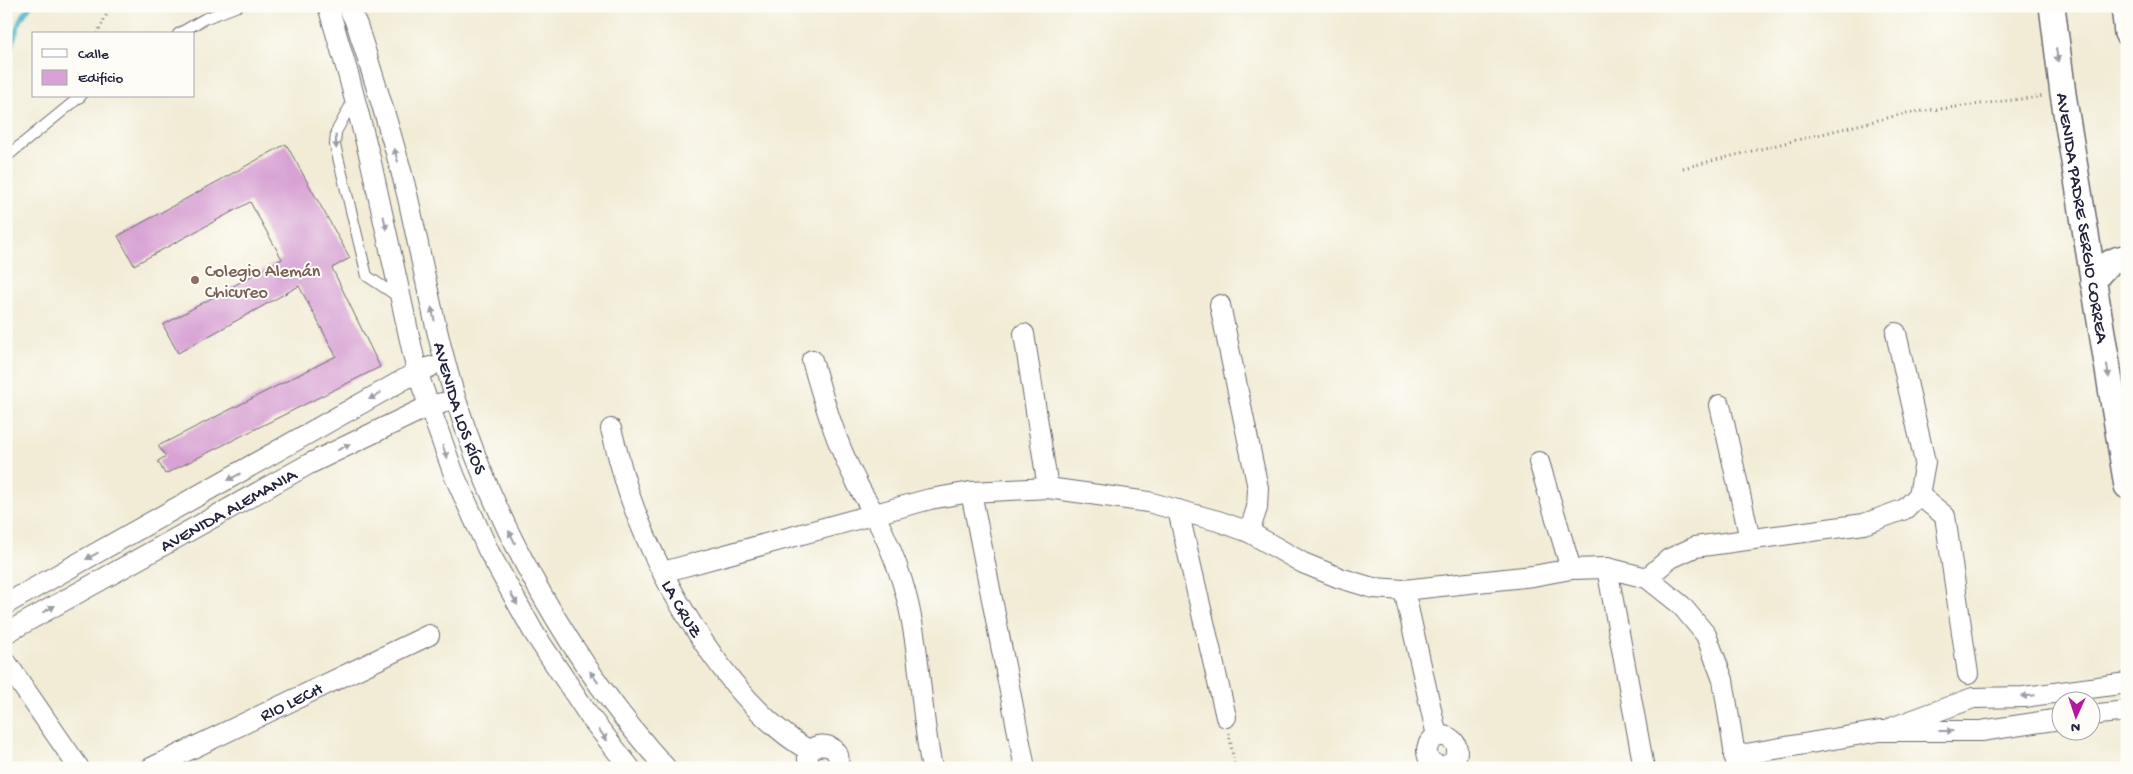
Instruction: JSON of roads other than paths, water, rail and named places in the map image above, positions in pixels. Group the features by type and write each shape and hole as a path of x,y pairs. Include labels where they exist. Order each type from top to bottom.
{"street":[{"name":"AVENIDA LOS RÍOS","path":"328,6 348,73 417,372 469,510 510,593 559,672 603,735 627,764"},
{"name":"AVENIDA LOS RÍOS","path":"348,6 357,25 370,66 407,198 444,361 455,399 494,500 535,581 592,673 644,744 666,768"},
{"name":"AVENIDA PADRE SERGIO CORREA","path":"2052,6 2063,94 2127,486"},
{"path":"2124,6 2127,33"},
{"path":"348,73 362,66 370,66"},
{"path":"2093,282 2104,266 2113,261 2127,258"},
{"path":"1220,305 1258,488 1257,508 1249,532"},
{"path":"1646,578 1669,558 1695,547 1864,524 1905,509 1919,495 1925,462 1896,333"},
{"path":"1024,334 1048,488"},
{"path":"812,360 839,444 856,482 874,514 896,564 907,598 914,636 922,715 932,768"},
{"name":"AVENIDA ALEMANIA","path":"10,598 123,539 417,372 444,361"},
{"name":"AVENIDA ALEMANIA","path":"6,633 309,464 429,406 455,399"},
{"path":"1720,405 1750,539"},
{"name":"LA CRUZ","path":"611,429 632,505 664,572 701,636 751,702 810,760"},
{"path":"298,441 309,464"},
{"path":"1539,462 1571,569"},
{"path":"664,572 930,499 971,492 1048,488 1148,502 1178,510 1249,532 1303,563 1340,578 1373,588 1404,590 1534,576 1571,569 1607,568 1646,578 1681,605 1706,635 1723,680 1735,762 1880,732 1973,698 2024,696 2127,683"},
{"path":"971,492 1025,768"},
{"path":"1919,495 1945,516 1968,674"},
{"path":"1178,510 1226,717"},
{"path":"123,539 135,561"},
{"path":"1607,568 1644,768"},
{"path":"1404,590 1437,736"},
{"name":"RIO LECH","path":"151,768 429,635"},
{"path":"6,662 79,768"},
{"path":"2100,714 2127,711"},
{"path":"1880,732 1981,732 2050,721"},
{"path":"627,764 644,744"},
{"path":"810,760 820,745 832,748 838,758 836,768"}],"lane":[{"path":"182,32 204,20 238,6"},
{"path":"6,157 79,98"},
{"path":"354,98 336,132 335,145 367,276 401,299"}],"waterway":[{"path":"6,62 20,20 30,6"}],"place":[{"name":"Colegio Alemán Chicureo","path":"195,280"}]}
